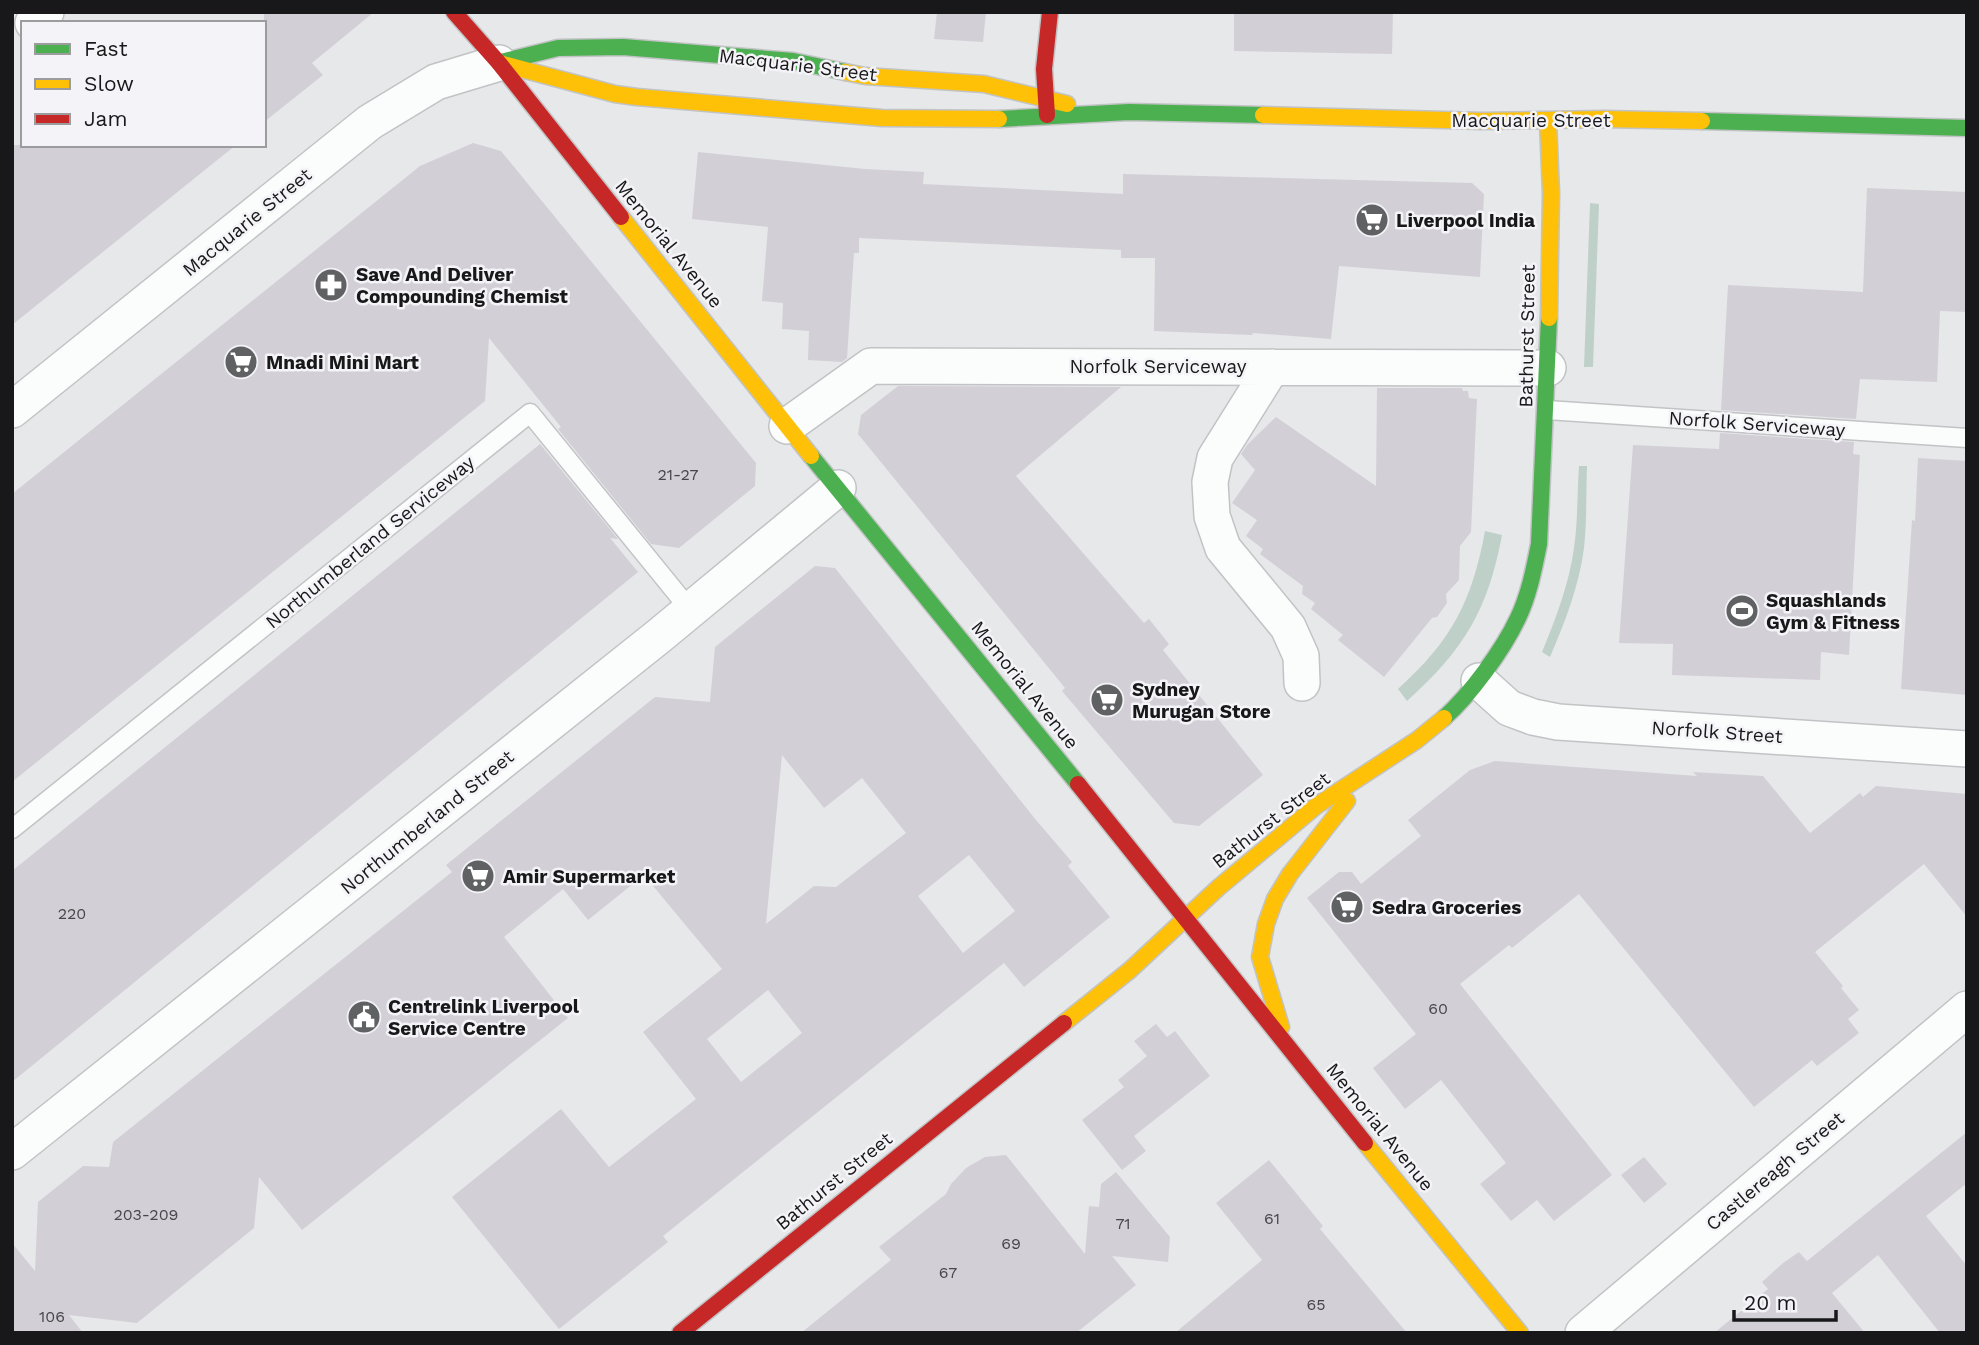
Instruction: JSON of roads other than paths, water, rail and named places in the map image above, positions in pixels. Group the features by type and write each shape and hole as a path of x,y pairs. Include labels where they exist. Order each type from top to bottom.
{"street":[{"name":"Memorial Avenue","path":"454,12 499,63 787,426 1014,703 1289,1049 1520,1333"},
{"path":"1046,115 1045,58 1050,12"},
{"name":"Macquarie Street","path":"12,410 370,122 436,82 499,63 558,48 623,47 793,61 865,75 984,84 1096,112"},
{"name":"Macquarie Street","path":"499,63 615,94 637,97 910,119 981,120 1096,112 1482,121 1604,119 1967,128"},
{"name":"Bathurst Street","path":"680,1333 1130,970 1218,888 1316,806 1370,772 1447,716 1479,681 1518,618 1531,580 1539,544 1548,368 1551,193 1548,121"},
{"name":"Norfolk Serviceway","path":"787,426 872,366 1548,368"},
{"path":"1272,367 1215,458 1210,482 1212,516 1223,548 1288,626 1301,656 1302,684"},
{"name":"Northumberland Street","path":"12,1152 691,611 838,488"},
{"name":"Norfolk Street","path":"1479,681 1509,708 1558,722 1967,749"},
{"path":"1289,1049 1260,957 1266,924 1275,899 1290,874 1370,772"},
{"name":"Castlereagh Street","path":"1583,1333 1967,1009"}],"lane":[{"name":"Norfolk Serviceway","path":"1546,410 1967,438"},
{"name":"Northumberland Serviceway","path":"12,830 530,413 691,611"}],"place":[{"name":"Liverpool India","path":"1372,220"},
{"name":"Save And Deliver Compounding Chemist","path":"331,285"},
{"name":"Mnadi Mini Mart","path":"241,362"},
{"name":"Squashlands Gym & Fitness","path":"1742,611"},
{"name":"Sydney Murugan Store","path":"1107,700"},
{"name":"Amir Supermarket","path":"478,876"},
{"name":"Sedra Groceries","path":"1347,907"},
{"name":"Centrelink Liverpool Service Centre","path":"364,1017"}]}
